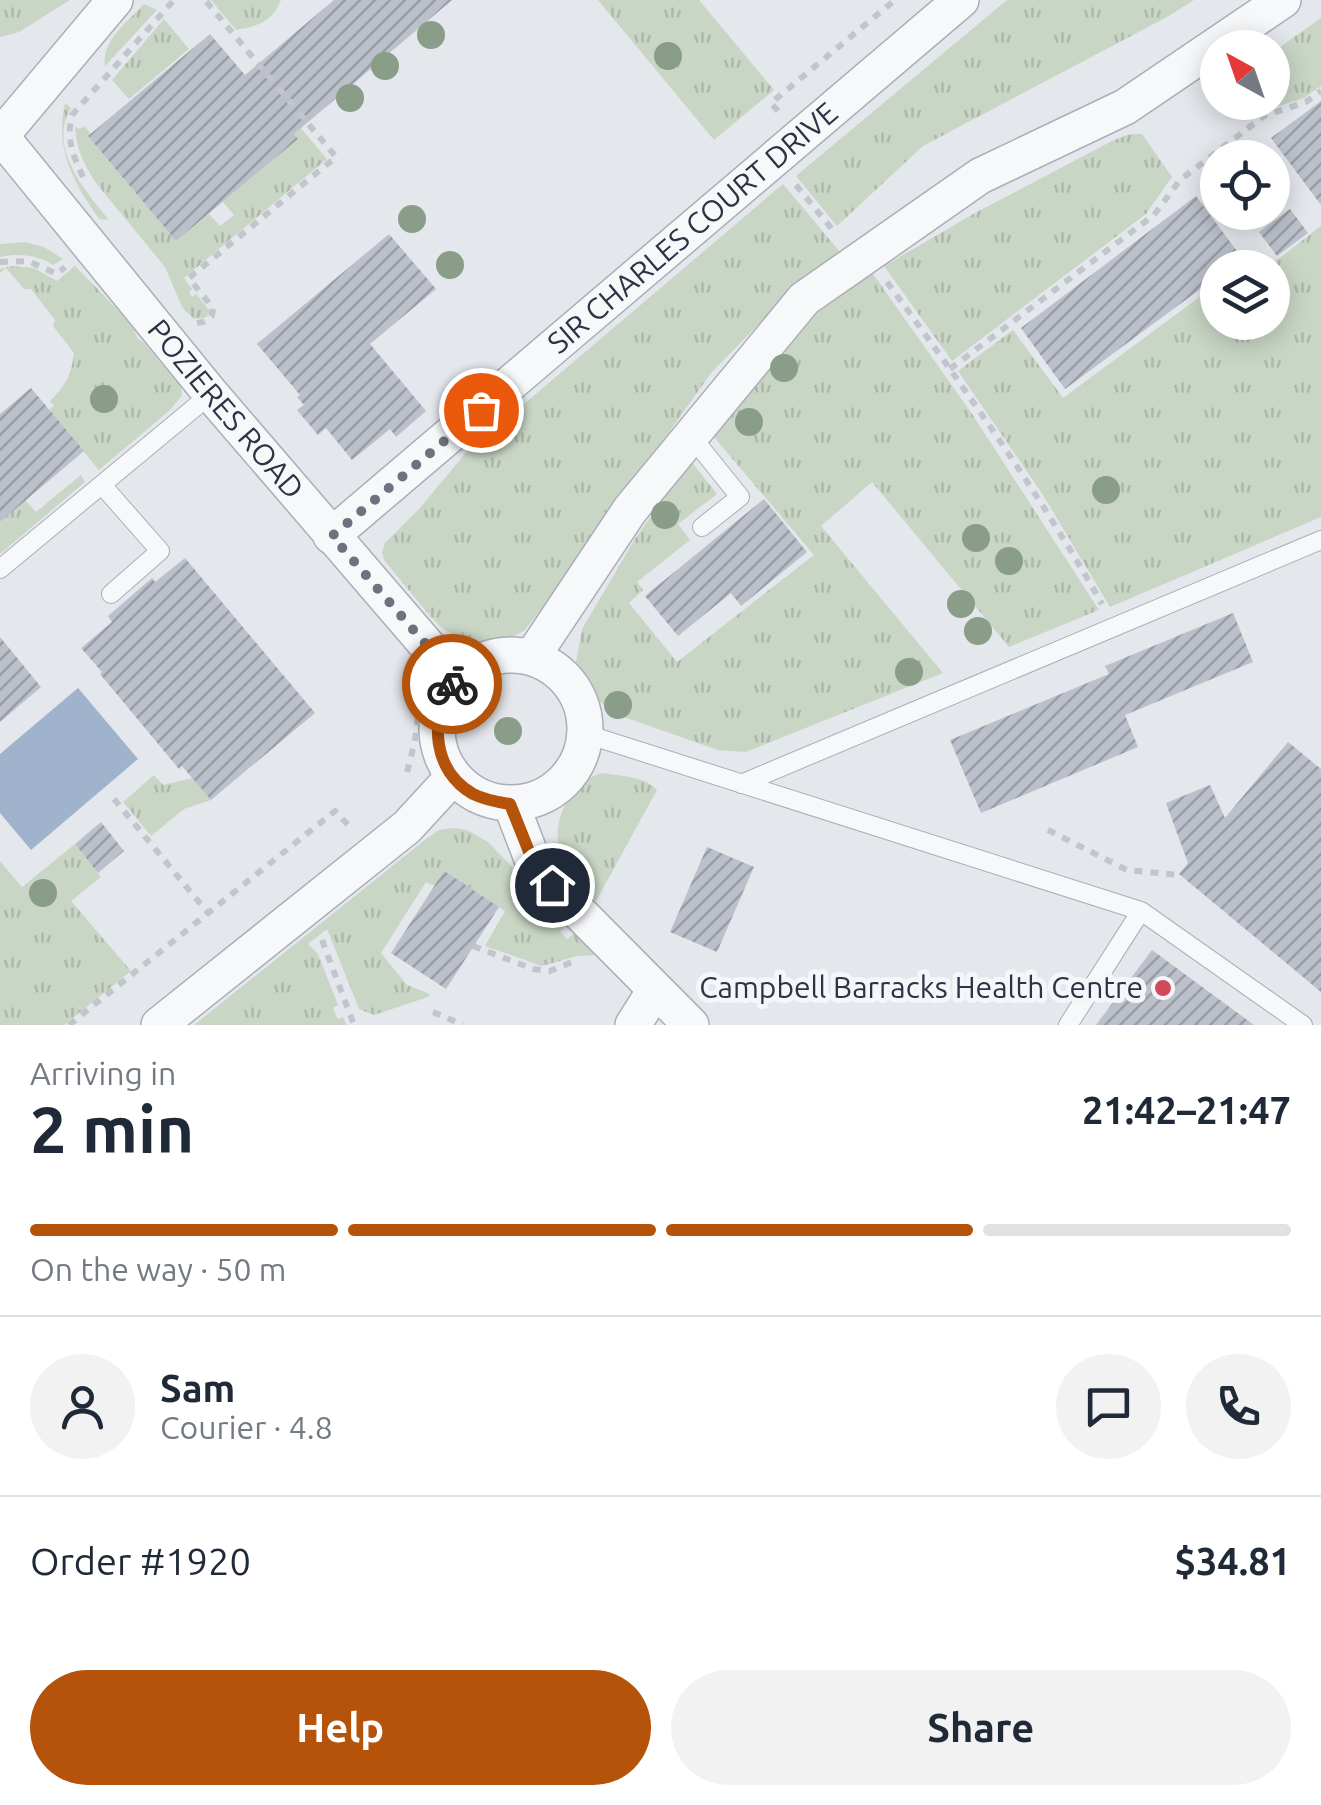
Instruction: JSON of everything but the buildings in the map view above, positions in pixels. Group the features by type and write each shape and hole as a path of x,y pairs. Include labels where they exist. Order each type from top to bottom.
{"street":[{"path":"0,136 115,0"},
{"name":"SIR CHARLES COURT DRIVE","path":"332,536 962,0"},
{"path":"532,657 630,510 804,300 980,176 1125,107 1283,0"},
{"name":"POZIERES ROAD","path":"0,136 211,394 456,679"},
{"path":"512,655 532,657 554,668 572,684 583,705 586,734 583,752 572,773 555,790 534,801 510,804 489,801 469,792 442,759 437,738 444,697 456,679 472,666 512,655"},
{"path":"159,1025 406,827 453,777"},
{"path":"510,804 536,869 691,1025"},
{"path":"632,1025 655,990"}],"lane":[{"path":"0,570 211,394"},
{"path":"691,436 740,496 702,527"},
{"path":"102,484 160,552 110,594"},
{"path":"741,784 1321,540"},
{"path":"586,734 1141,912 1303,1025"},
{"path":"1068,1025 1141,912"}],"path":[{"path":"83,178 68,132 72,115 174,0"},
{"path":"199,331 193,323 204,322 212,316 213,308 189,278 336,157 205,0"},
{"path":"895,0 770,104 788,121 762,143 845,245 868,254 1068,543 1116,626"},
{"path":"950,369 1154,215 1180,180 1264,116 1306,102 1321,91"},
{"path":"406,774 416,738 417,698 412,684"},
{"path":"114,799 208,914"},
{"path":"69,1025 335,811 354,832"},
{"path":"1048,830 1126,870 1180,875"},
{"path":"305,908 327,950 354,1025"},
{"path":"473,946 550,971 574,960 618,952"},
{"path":"433,1012 463,1025"}],"green space":[{"path":"0,0 70,0 19,32 0,37"},
{"path":"211,0 281,0 263,22 236,30"},
{"path":"598,0 699,0 774,90 714,140"},
{"path":"1007,0 1194,0 923,146 837,226 796,176"},
{"path":"144,4 157,10 105,66 111,40"},
{"path":"1321,18 1321,86 1290,103 1290,40"},
{"path":"164,19 189,49 129,99 112,80"},
{"path":"65,103 71,108 63,138 66,153 80,182 109,220 97,216 68,163 62,135"},
{"path":"84,126 176,241 209,214 220,226 234,215 223,202 298,139 292,131 299,126 327,159 184,278 192,289 192,297 196,294 210,311 204,318 194,319 182,307 165,267 88,170 75,127"},
{"path":"1130,134 1142,134 1172,177 1146,214 952,361 884,266 975,213"},
{"path":"783,184 840,252 800,282 711,373 524,631 482,647 443,629 384,560 385,543 464,455"},
{"path":"1321,226 1321,517 1110,607 1043,495 958,371 1013,330 1063,398 1200,297 1200,340 1290,340 1290,250"},
{"path":"25,242 44,247 63,259 53,265 28,256 0,257 0,244"},
{"path":"11,266 34,268 57,281 75,266 117,309 181,387 182,395 170,410 99,470 49,410 54,406 50,401 64,385 74,353 31,289 24,289 6,268 0,273 0,269"},
{"path":"871,271 972,414 1099,610 1009,647 872,482 821,526 943,673 746,752 718,750 618,715 589,694 578,673 582,629 635,539 690,460 717,494 678,524 690,540 637,582 643,590 629,603 677,662 814,555 713,436 782,348 814,316"},
{"path":"81,475 85,482 0,554 0,522 25,500 36,512"},
{"path":"602,773 639,779 657,790 596,901 565,863 558,832 571,795"},
{"path":"154,775 163,785 193,778 211,800 184,809 151,836 123,802"},
{"path":"439,830 467,830 488,842 568,924 560,931 567,939 576,932 597,955 542,966 485,946 505,911 444,872 435,886 426,882 381,953 407,985 430,994 428,997 374,1015 359,1009 327,929 308,944 318,954 338,1005 333,1008 338,1019 343,1017 347,1025 194,1025 426,839"},
{"path":"75,844 101,877 71,901 131,971 64,1025 0,1025 0,861 22,887"}],"water":[{"path":"78,688 138,759 31,850 0,813 0,754"}],"way so far":[{"path":"452,684 456,679 332,536 481,410"}],"place":[{"name":"Campbell Barracks Health Centre","path":"1163,988"}],"route":[{"path":"452,684 438,717 442,759 469,792 489,801 510,804 536,869 552,885"}]}
